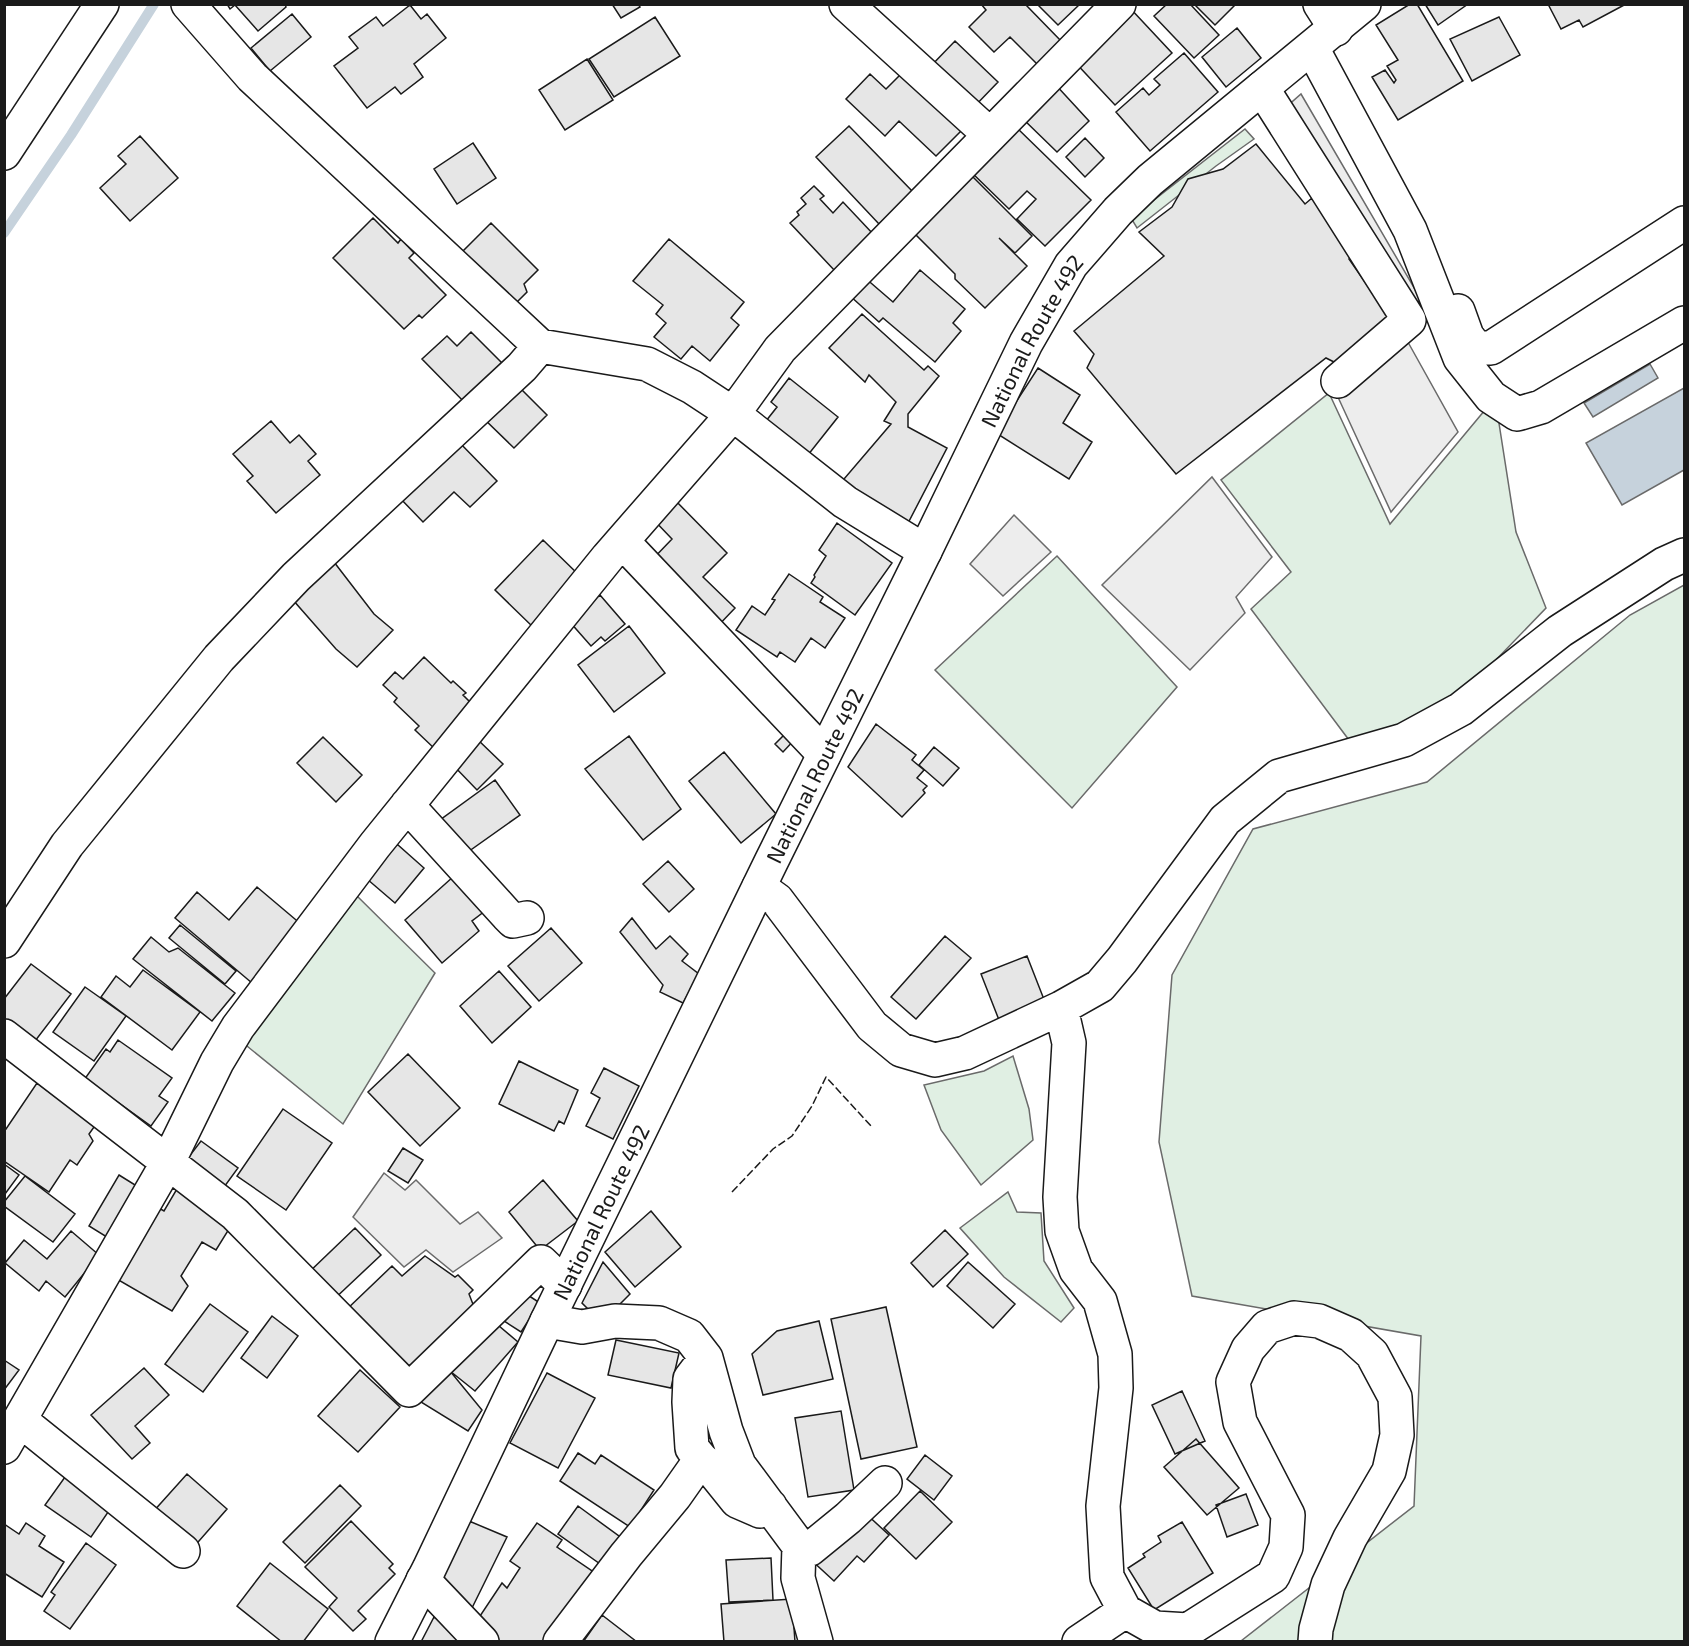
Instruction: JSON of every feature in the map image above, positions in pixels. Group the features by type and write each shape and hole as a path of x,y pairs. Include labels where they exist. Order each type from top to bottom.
{"main road":[{"path":"4,153 102,4"},
{"path":"188,4 252,77 540,346 647,364 692,387 733,414 845,502 925,551"},
{"path":"846,4 990,135"},
{"path":"183,1551 12,1433 168,1162 217,1062 238,1027 375,845 622,541 733,414 780,349 1119,4"},
{"name":"National Route 492","path":"392,1641 1026,343 1071,265 1118,211 1150,180 1262,88 1323,27 1364,4"},
{"path":"1323,27 1410,230 1460,358 1491,397 1517,414 1541,407 1684,323"},
{"path":"1262,88 1409,320 1338,381"},
{"path":"1410,230 1458,309 1467,336 1476,348 1491,348 1684,223"},
{"path":"4,941 67,845 219,658 296,577 522,367 540,346"},
{"path":"622,541 824,754"},
{"path":"759,887 777,900 872,1026 901,1050 935,1060 965,1053 1061,1008 1100,986 1122,960 1225,820 1279,776 1404,740 1423,730 1461,709 1560,631 1664,564 1684,555"},
{"path":"407,805 513,921 527,918"},
{"path":"1061,1008 1068,1043 1060,1197 1062,1231 1076,1270 1100,1301 1114,1354 1116,1388 1103,1506 1107,1576 1125,1611 1155,1628 1188,1630 1273,1576 1286,1547 1288,1515 1240,1422 1233,1382 1248,1348 1267,1327 1294,1318 1319,1321 1351,1335 1372,1354 1395,1397 1397,1435 1389,1471 1350,1538 1328,1585 1315,1641"},
{"path":"4,1036 235,1214 409,1390 541,1262 565,1286"},
{"path":"548,1321 582,1327 615,1321 659,1323 689,1336 706,1358 726,1431 739,1465 799,1546 798,1578 816,1641"},
{"path":"706,1358 690,1379 692,1448 736,1501 760,1511 770,1506"},
{"path":"560,1641 701,1460"},
{"path":"799,1546 810,1549 848,1518 885,1483"},
{"path":"423,1580 482,1641"},
{"path":"1079,1641 1125,1611"}],"green space":[{"path":"1245,129 1254,139 1137,228 1131,218"},
{"path":"1329,393 1390,524 1485,410 1498,417 1516,532 1546,608 1491,665 1434,713 1349,740 1251,609 1291,572 1221,480"},
{"path":"1057,556 1177,687 1072,808 935,670"},
{"path":"1684,585 1684,1641 1241,1641 1414,1506 1421,1336 1192,1296 1159,1142 1172,975 1253,829 1427,782 1630,615"},
{"path":"356,895 435,973 343,1124 242,1042"},
{"path":"1013,1056 1029,1109 1033,1140 981,1185 941,1130 924,1085 984,1071"},
{"path":"1008,1192 1017,1212 1041,1213 1044,1261 1074,1308 1061,1322 1004,1277 960,1228"}],"shaded area":[{"path":"1301,94 1423,303 1411,313 1284,109"},
{"path":"1404,335 1458,432 1391,512 1337,395"},
{"path":"1650,364 1658,378 1593,417 1584,403"},
{"path":"1684,388 1684,470 1622,505 1586,443"},
{"path":"1212,477 1272,557 1236,597 1245,613 1190,670 1102,585"},
{"path":"1014,515 1051,552 1003,596 970,564"},
{"path":"384,1173 405,1190 416,1180 460,1224 478,1212 502,1238 453,1272 426,1250 404,1267 353,1217"}],"building":[{"path":"227,4 285,4 286,7 258,31 235,5 230,9"},
{"path":"612,4 638,4 640,7 621,18"},
{"path":"981,4 1025,4 1062,42 1038,65 1010,37 994,52 969,27 986,10"},
{"path":"1037,4 1080,4 1058,25"},
{"path":"1167,4 1190,4 1219,35 1194,58 1154,16"},
{"path":"1194,4 1236,4 1215,25"},
{"path":"1410,4 1417,4 1463,81 1398,120 1372,77 1385,70 1394,83 1396,80 1387,66 1398,60 1376,25"},
{"path":"1425,4 1468,4 1438,25"},
{"path":"1548,4 1626,4 1583,27 1579,20 1561,29"},
{"path":"410,5 421,19 427,14 446,38 414,64 423,77 401,94 395,87 367,108 334,66 358,48 349,37 376,17 383,26"},
{"path":"1129,7 1172,53 1115,105 1072,59"},
{"path":"292,14 311,37 270,71 251,48"},
{"path":"655,17 680,56 614,97 589,59"},
{"path":"1499,17 1520,55 1472,81 1450,39"},
{"path":"1237,28 1261,58 1226,87 1202,57"},
{"path":"955,41 998,82 972,109 929,68"},
{"path":"1184,53 1218,92 1150,151 1116,112 1143,88 1149,95 1160,85 1154,79"},
{"path":"587,59 613,100 565,130 539,90"},
{"path":"904,71 964,128 936,156 899,121 885,136 846,99 870,74 886,89"},
{"path":"1054,83 1089,121 1057,152 1021,117"},
{"path":"1013,124 1091,200 1045,246 1017,219 1036,199 1027,191 1009,209 968,169"},
{"path":"849,126 913,192 879,224 816,157"},
{"path":"140,136 178,178 130,221 100,188 126,164 118,156"},
{"path":"1085,138 1104,158 1085,177 1066,157"},
{"path":"473,143 496,178 457,204 434,169"},
{"path":"1256,144 1305,204 1312,198 1357,249 1349,259 1390,318 1336,363 1326,358 1176,474 1087,368 1094,354 1074,331 1164,256 1139,232 1172,207 1188,179 1223,169"},
{"path":"967,171 1032,236 1015,253 999,238 1027,266 985,308 910,229"},
{"path":"814,186 824,196 820,199 833,213 843,202 874,235 835,271 790,223 806,204 801,198"},
{"path":"373,218 398,243 401,239 414,253 409,258 446,295 422,318 419,315 404,329 333,258"},
{"path":"491,223 538,270 524,284 527,292 514,305 461,253"},
{"path":"669,239 744,302 731,318 739,325 710,361 692,346 681,359 654,337 666,323 656,314 663,305 633,281"},
{"path":"920,270 965,309 953,323 961,331 935,362 883,318 879,322 849,295 864,277 893,302"},
{"path":"862,314 924,370 928,366 939,376 908,414 908,427 947,448 906,527 838,486 891,424 884,421 896,402 869,375 865,382 829,348"},
{"path":"471,332 508,369 469,407 422,359 447,336 457,346"},
{"path":"1038,368 1080,395 1063,423 1092,442 1069,479 996,433"},
{"path":"789,378 838,417 804,460 762,426 777,407 771,402"},
{"path":"512,380 547,415 514,448 479,414"},
{"path":"271,421 290,443 299,435 316,454 308,461 320,475 276,513 247,481 253,476 233,454"},
{"path":"457,440 497,481 470,507 454,492 423,522 399,497"},
{"path":"672,497 727,553 703,577 735,608 715,629 649,563 672,539 651,517"},
{"path":"837,523 892,563 855,615 811,583 826,556 819,550"},
{"path":"543,540 583,579 535,629 495,590"},
{"path":"334,562 374,614 393,630 357,667 336,649 293,600"},
{"path":"789,574 823,597 820,602 845,618 825,648 811,638 795,662 780,652 777,657 736,630 752,606 765,615 775,600 772,599"},
{"path":"600,595 625,624 605,641 601,637 591,646 569,621"},
{"path":"629,626 665,673 614,712 578,665"},
{"path":"424,657 451,683 453,681 466,693 463,695 470,702 465,707 468,710 437,751 415,730 419,726 394,702 397,698 383,685 395,672 403,679"},
{"path":"876,724 916,755 912,760 924,770 917,778 927,786 923,790 925,793 902,817 848,767"},
{"path":"788,731 796,738 783,752 775,744"},
{"path":"629,736 681,809 643,840 585,769"},
{"path":"323,737 362,775 336,802 297,763"},
{"path":"476,738 503,764 477,790 451,763"},
{"path":"934,747 959,768 943,786 919,765"},
{"path":"724,752 776,814 741,843 689,781"},
{"path":"495,780 520,815 465,854 440,820"},
{"path":"395,845 398,845 424,868 395,903 367,879"},
{"path":"668,861 694,889 669,912 643,884"},
{"path":"454,876 485,911 472,921 479,931 442,963 405,920"},
{"path":"257,887 302,925 252,983 175,918 197,892 229,920"},
{"path":"632,918 656,949 670,936 688,954 682,961 699,974 683,1003 660,992 663,985 620,932"},
{"path":"180,925 236,971 225,984 169,938"},
{"path":"551,928 582,963 539,1001 508,966"},
{"path":"945,936 971,958 916,1019 891,997"},
{"path":"151,937 169,952 178,948 235,993 212,1021 133,959"},
{"path":"1027,956 1045,1002 999,1020 981,974"},
{"path":"31,964 71,994 32,1045 4,1025 4,999"},
{"path":"143,970 200,1012 172,1050 101,997 116,976 130,987"},
{"path":"499,971 531,1007 492,1043 460,1006"},
{"path":"85,987 126,1016 94,1061 53,1032"},
{"path":"118,1040 172,1078 159,1096 168,1102 151,1126 116,1101 109,1109 79,1087 106,1049 110,1052"},
{"path":"408,1054 460,1108 420,1146 368,1092"},
{"path":"519,1061 578,1090 564,1124 559,1121 554,1131 499,1104"},
{"path":"604,1068 639,1086 613,1139 586,1126 600,1098 591,1093"},
{"path":"37,1083 56,1097 99,1120 89,1134 93,1141 77,1165 70,1160 49,1192 4,1161 4,1128 6,1129"},
{"path":"283,1109 332,1143 286,1210 237,1176"},
{"path":"201,1141 238,1168 219,1194 181,1167"},
{"path":"403,1148 423,1160 408,1183 388,1171"},
{"path":"4,1164 19,1175 5,1194 4,1194"},
{"path":"119,1175 140,1188 110,1239 89,1226"},
{"path":"25,1176 75,1214 53,1242 4,1206 4,1202"},
{"path":"543,1180 578,1221 540,1250 509,1212"},
{"path":"181,1182 234,1221 216,1250 202,1242 181,1276 188,1286 172,1311 115,1278 157,1207 164,1211"},
{"path":"651,1211 681,1247 635,1287 605,1252"},
{"path":"355,1228 381,1255 330,1303 305,1276"},
{"path":"945,1230 968,1254 933,1287 911,1263"},
{"path":"71,1231 99,1255 65,1297 46,1281 39,1291 5,1263 24,1240 47,1259"},
{"path":"425,1256 455,1277 458,1275 473,1290 469,1294 476,1312 406,1375 345,1311 392,1266 402,1276"},
{"path":"603,1262 630,1294 610,1314 597,1318 582,1303"},
{"path":"968,1262 1015,1304 993,1328 947,1286"},
{"path":"517,1288 540,1303 521,1332 498,1317"},
{"path":"210,1304 248,1332 203,1392 165,1364"},
{"path":"886,1307 917,1447 861,1459 831,1319"},
{"path":"272,1316 298,1336 267,1378 241,1358"},
{"path":"492,1320 518,1342 475,1391 450,1371"},
{"path":"819,1321 833,1379 763,1395 752,1354 777,1331"},
{"path":"616,1340 679,1353 671,1388 608,1375"},
{"path":"4,1360 19,1370 4,1390"},
{"path":"144,1368 169,1395 135,1426 150,1443 132,1459 91,1415"},
{"path":"360,1370 400,1407 358,1452 318,1416"},
{"path":"450,1371 482,1410 468,1431 416,1399"},
{"path":"547,1373 595,1398 558,1468 510,1443"},
{"path":"1182,1391 1205,1441 1175,1454 1152,1405"},
{"path":"841,1411 854,1490 808,1497 795,1418"},
{"path":"1196,1439 1239,1488 1207,1515 1164,1467"},
{"path":"578,1453 595,1464 601,1455 654,1490 630,1527 560,1481"},
{"path":"925,1455 952,1476 934,1500 907,1479"},
{"path":"70,1470 115,1502 91,1537 45,1505"},
{"path":"187,1474 227,1509 192,1549 152,1513"},
{"path":"340,1485 361,1506 305,1563 283,1542"},
{"path":"920,1491 952,1522 916,1559 884,1528"},
{"path":"1246,1494 1258,1525 1227,1537 1216,1505"},
{"path":"578,1506 623,1539 603,1566 558,1534"},
{"path":"863,1511 889,1535 864,1562 857,1556 834,1581 809,1558"},
{"path":"351,1521 393,1564 389,1568 395,1574 358,1611 366,1619 353,1631 329,1607 337,1598 305,1567"},
{"path":"469,1521 507,1537 469,1614 439,1583"},
{"path":"1182,1522 1213,1573 1154,1610 1128,1568 1145,1557 1143,1554 1161,1542 1158,1536"},
{"path":"26,1523 45,1536 39,1546 64,1562 42,1597 4,1573 4,1524 19,1534"},
{"path":"537,1523 562,1540 557,1547 598,1575 553,1642 500,1642 489,1634 493,1629 478,1619 502,1583 507,1588 520,1568 510,1561"},
{"path":"86,1543 116,1565 70,1629 44,1611 55,1595 51,1592"},
{"path":"771,1558 773,1600 729,1602 726,1560"},
{"path":"270,1563 328,1609 303,1642 282,1642 237,1606"},
{"path":"792,1599 795,1642 724,1642 721,1604"},
{"path":"602,1615 637,1642 583,1642"},
{"path":"434,1617 465,1635 461,1642 421,1642"}],"waterway":[{"path":"4,233 71,135 154,4"}],"fence":[{"path":"732,1192 773,1149 792,1136 812,1106 826,1077 871,1126"}]}
